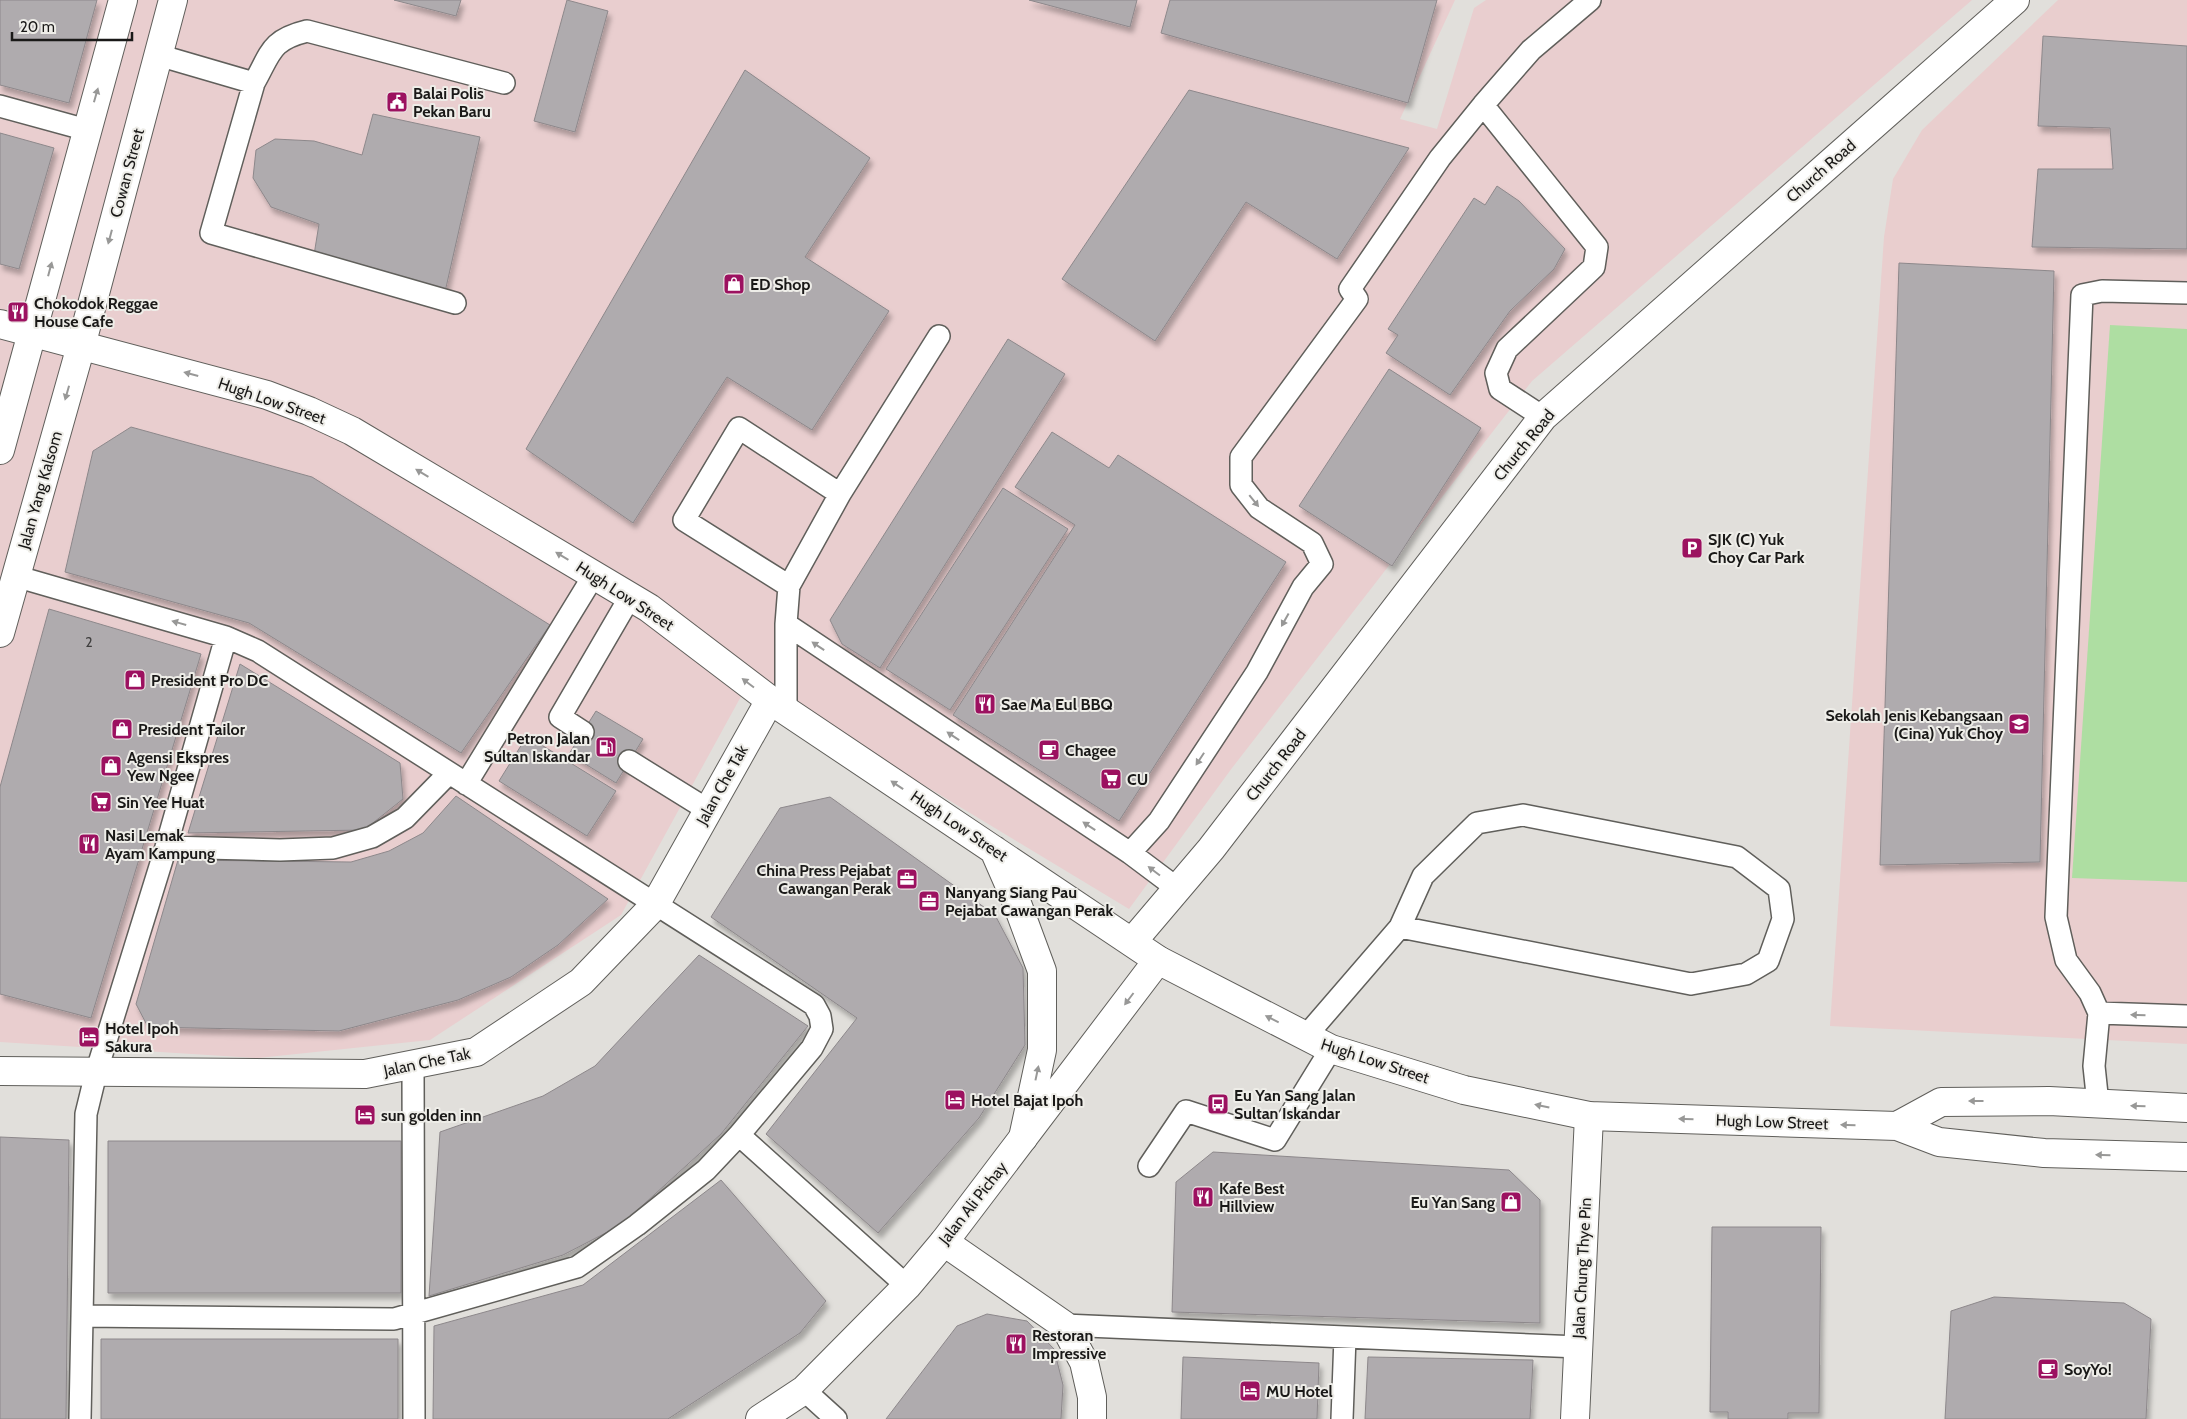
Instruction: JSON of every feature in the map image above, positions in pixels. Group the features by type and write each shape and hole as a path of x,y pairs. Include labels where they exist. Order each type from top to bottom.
{"main road":[{"path":"0,450 123,0"},
{"name":"Cowan Street","path":"81,346 174,0"},
{"name":"Church Road","path":"1132,942 1217,841 1543,417 2015,0"},
{"path":"0,324 33,333"},
{"name":"Hugh Low Street","path":"33,333 266,395 309,410 352,430 649,608 778,705 1158,960 1332,1049 1464,1090 1589,1116 1897,1126 1939,1142 2044,1153 2187,1157"},
{"name":"Jalan Yang Kalsom","path":"0,634 81,346"},
{"name":"Jalan Che Tak","path":"0,1072 365,1074 476,1052 580,982 655,905 708,810 778,705"},
{"path":"994,850 1015,898 1042,971 1042,1050 1024,1138"},
{"name":"Jalan Ali Pichay","path":"760,1419 804,1390 906,1286 944,1242 1158,960"},
{"path":"1897,1126 1941,1102 2049,1101 2187,1108"},
{"name":"Jalan Chung Thye Pin","path":"1575,1419 1589,1116"},
{"path":"944,1242 1064,1325 1084,1362 1092,1397 1092,1419"}],"lane":[{"path":"1130,853 1159,821 1257,672 1303,587 1322,564 1312,543 1259,508 1241,485 1241,457 1358,299 1350,289 1440,158 1531,50 1590,0"},
{"path":"455,303 211,234 254,83 276,44 290,35 307,31 504,83"},
{"path":"158,55 254,83"},
{"path":"1483,105 1597,248 1594,267 1507,349 1496,373 1500,389 1543,417"},
{"path":"0,106 87,130"},
{"path":"2098,1104 2094,1066 2099,1013 2090,993 2066,960 2056,916 2082,295 2102,291 2187,293"},
{"path":"778,705 789,586 840,494 939,336"},
{"path":"789,586 684,520 739,428 840,494"},
{"path":"166,847 280,850 333,848 372,837 405,818 458,779 594,575"},
{"path":"15,576 226,637 258,651 814,1005 820,1016 822,1029 812,1048 739,1135 706,1170 637,1225 576,1267 394,1319 82,1316"},
{"path":"583,732 560,718 630,597"},
{"path":"786,624 1130,853 1178,889"},
{"path":"80,1419 86,1114 96,1073 166,847 226,637"},
{"path":"629,761 708,810"},
{"path":"1306,1036 1400,927 1423,876 1477,823 1522,815 1737,857 1779,889 1783,919 1768,961 1746,974 1691,984 1400,927"},
{"path":"2099,1013 2187,1016"},
{"path":"1149,1166 1186,1111 1275,1140 1332,1049"},
{"path":"413,1066 414,1419"},
{"path":"739,1135 906,1286"},
{"path":"1064,1325 1579,1347"},
{"path":"1342,1419 1346,1337"},
{"path":"804,1390 836,1419"}],"shaded area":[{"path":"0,0 1455,0 1400,119 1437,129 1474,8 1486,0 1972,0 1532,381 1232,768 1129,909 750,680 621,915 430,1040 258,1058 0,1042"},
{"name":"Sekolah Jenis Kebangsaan (Cina) Yuk Choy","path":"2058,0 2187,0 2187,1044 1830,1026 1884,237 1893,179 1922,130"}],"green space":[{"path":"2110,325 2187,329 2187,882 2072,878"}],"building":[{"path":"0,0 97,0 69,103 0,85"},
{"path":"394,0 461,0 456,16"},
{"path":"567,0 608,11 575,132 534,121"},
{"path":"1029,0 1137,0 1130,27"},
{"path":"1170,0 1437,0 1408,103 1161,33"},
{"path":"2043,36 2187,46 2187,249 2032,247 2038,169 2113,169 2110,128 2038,126"},
{"name":"ED Shop","path":"745,70 870,158 805,257 889,311 812,430 727,377 633,523 526,449"},
{"path":"1189,90 1409,148 1337,259 1246,202 1155,341 1062,279"},
{"path":"373,114 480,137 445,292 314,255 319,224 271,207 253,178 256,150 275,139 314,141 362,155"},
{"path":"0,133 54,148 19,269 0,264"},
{"path":"1497,186 1519,201 1565,249 1554,269 1510,311 1450,395 1386,353 1398,335 1388,329 1474,198 1485,205"},
{"path":"1899,263 2054,271 2040,862 1880,865"},
{"path":"1008,339 1065,374 880,668 842,644 830,620"},
{"path":"1389,369 1481,428 1392,566 1299,506"},
{"path":"131,427 312,477 550,625 461,753 249,623 65,572 93,451"},
{"path":"1052,432 1109,468 1118,455 1286,562 1119,821 953,715 1075,525 1015,487"},
{"path":"1003,488 1068,529 950,710 886,669"},
{"path":"49,609 201,654 91,1018 0,994 0,787"},
{"path":"240,664 400,763 403,799 364,830 188,833"},
{"name":"Petron Jalan Sultan Iskandar","path":"596,711 643,739 616,783 569,754"},
{"path":"527,736 616,791 587,836 499,781"},
{"path":"456,796 608,899 558,945 511,977 458,1000 339,1031 148,1027 136,1004 178,860 351,862 389,851 423,833"},
{"path":"830,797 995,915 1023,968 1025,1045 979,1118 878,1233 766,1134 857,1018 711,917 780,808"},
{"path":"699,955 808,1026 721,1134 621,1225 563,1255 429,1296 440,1132 543,1096 595,1066"},
{"path":"0,1137 69,1140 66,1419 0,1419"},
{"path":"108,1141 401,1141 401,1293 108,1293"},
{"path":"1213,1152 1509,1170 1540,1200 1540,1323 1172,1312 1176,1182"},
{"path":"721,1180 826,1301 800,1333 668,1419 433,1419 434,1326 583,1285"},
{"path":"1712,1227 1821,1227 1819,1413 1788,1413 1788,1419 1728,1419 1728,1412 1710,1412"},
{"name":"SoyYo!","path":"1994,1297 2124,1303 2151,1319 2146,1419 1945,1419 1951,1311"},
{"path":"987,1314 1027,1321 1054,1349 1063,1385 1061,1419 886,1419 957,1326"},
{"path":"101,1339 398,1339 398,1419 101,1419"},
{"name":"MU Hotel","path":"1183,1357 1319,1363 1317,1419 1181,1419"},
{"path":"1368,1357 1533,1360 1530,1419 1365,1419"}],"place":[{"name":"Balai Polis Pekan Baru","path":"397,102"},
{"name":"ED Shop","path":"734,284"},
{"name":"Chokodok Reggae House Cafe","path":"18,312"},
{"name":"SJK (C) Yuk Choy Car Park","path":"1692,548"},
{"name":"President Pro DC","path":"135,680"},
{"name":"Sae Ma Eul BBQ","path":"985,704"},
{"name":"Sekolah Jenis Kebangsaan (Cina) Yuk Choy","path":"2019,724"},
{"name":"President Tailor","path":"122,729"},
{"name":"Petron Jalan Sultan Iskandar","path":"606,747"},
{"name":"Chagee","path":"1049,750"},
{"name":"Agensi Ekspres Yew Ngee","path":"111,766"},
{"name":"CU","path":"1111,779"},
{"name":"Sin Yee Huat","path":"101,802"},
{"name":"Nasi Lemak Ayam Kampung","path":"89,844"},
{"name":"China Press Pejabat Cawangan Perak","path":"907,879"},
{"name":"Nanyang Siang Pau Pejabat Cawangan Perak","path":"929,901"},
{"name":"Hotel Ipoh Sakura","path":"89,1037"},
{"name":"Hotel Bajat Ipoh","path":"955,1100"},
{"name":"Eu Yan Sang Jalan Sultan Iskandar","path":"1218,1104"},
{"name":"sun golden inn","path":"365,1115"},
{"name":"Kafe Best Hillview","path":"1203,1197"},
{"name":"Eu Yan Sang","path":"1511,1202"},
{"name":"Restoran Impressive","path":"1016,1344"},
{"name":"SoyYo!","path":"2048,1369"},
{"name":"MU Hotel","path":"1250,1391"}]}
